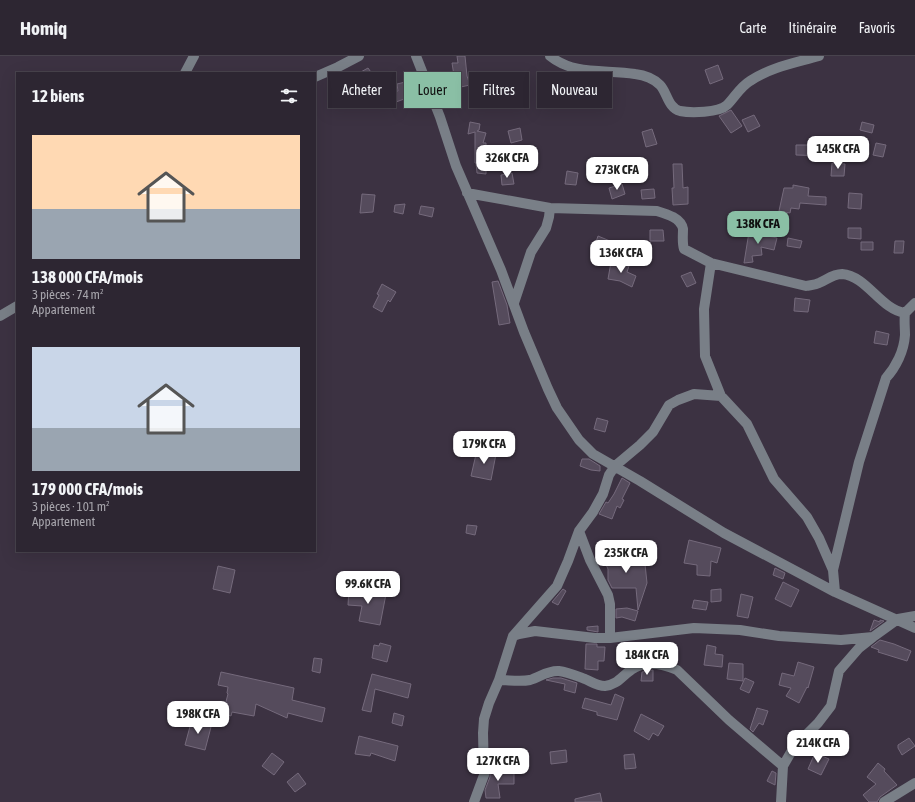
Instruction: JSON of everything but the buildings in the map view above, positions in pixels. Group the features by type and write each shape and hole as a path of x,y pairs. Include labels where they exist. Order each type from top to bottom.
{"street":[{"path":"186,72 194,56"},
{"path":"316,77 359,56"},
{"path":"416,56 467,193 499,264 545,382 561,415 579,440 593,454 724,533 835,592 915,628"},
{"path":"550,56 567,67 598,72 643,75 661,86 674,108 680,111 708,112 722,109 740,89 750,81 778,67 818,56"},
{"path":"467,193 550,208 657,211 668,214 680,222 682,228 682,244 684,249 711,263 806,286 818,283 831,276 841,274 851,276 892,308 898,312 905,313"},
{"path":"514,304 531,252 546,228 550,208"},
{"path":"711,263 704,309 705,356 721,396 747,424 774,479 806,517 819,538 833,570 835,592"},
{"path":"833,570 859,462 886,378 894,370 898,360 904,338 905,313 915,303"},
{"path":"0,316 16,307"},
{"path":"474,802 484,775 484,719 499,680 513,636 556,586 568,561 579,531 593,512 603,494 609,475 615,466 653,432 669,405 694,394 721,396"},
{"path":"579,531 590,560 608,595 610,604 610,638"},
{"path":"781,802 783,766 798,740 806,735 818,723 831,706 839,671 859,648 873,637 898,620 915,616"},
{"path":"513,636 535,631 596,638 610,638 694,628 740,630 779,636 841,640 873,637"},
{"path":"499,680 530,680 550,671 557,671 571,674 596,685 606,686 616,682 637,666 646,664 668,666 677,670 729,720 783,766"},
{"path":"884,802 915,783"}]}
